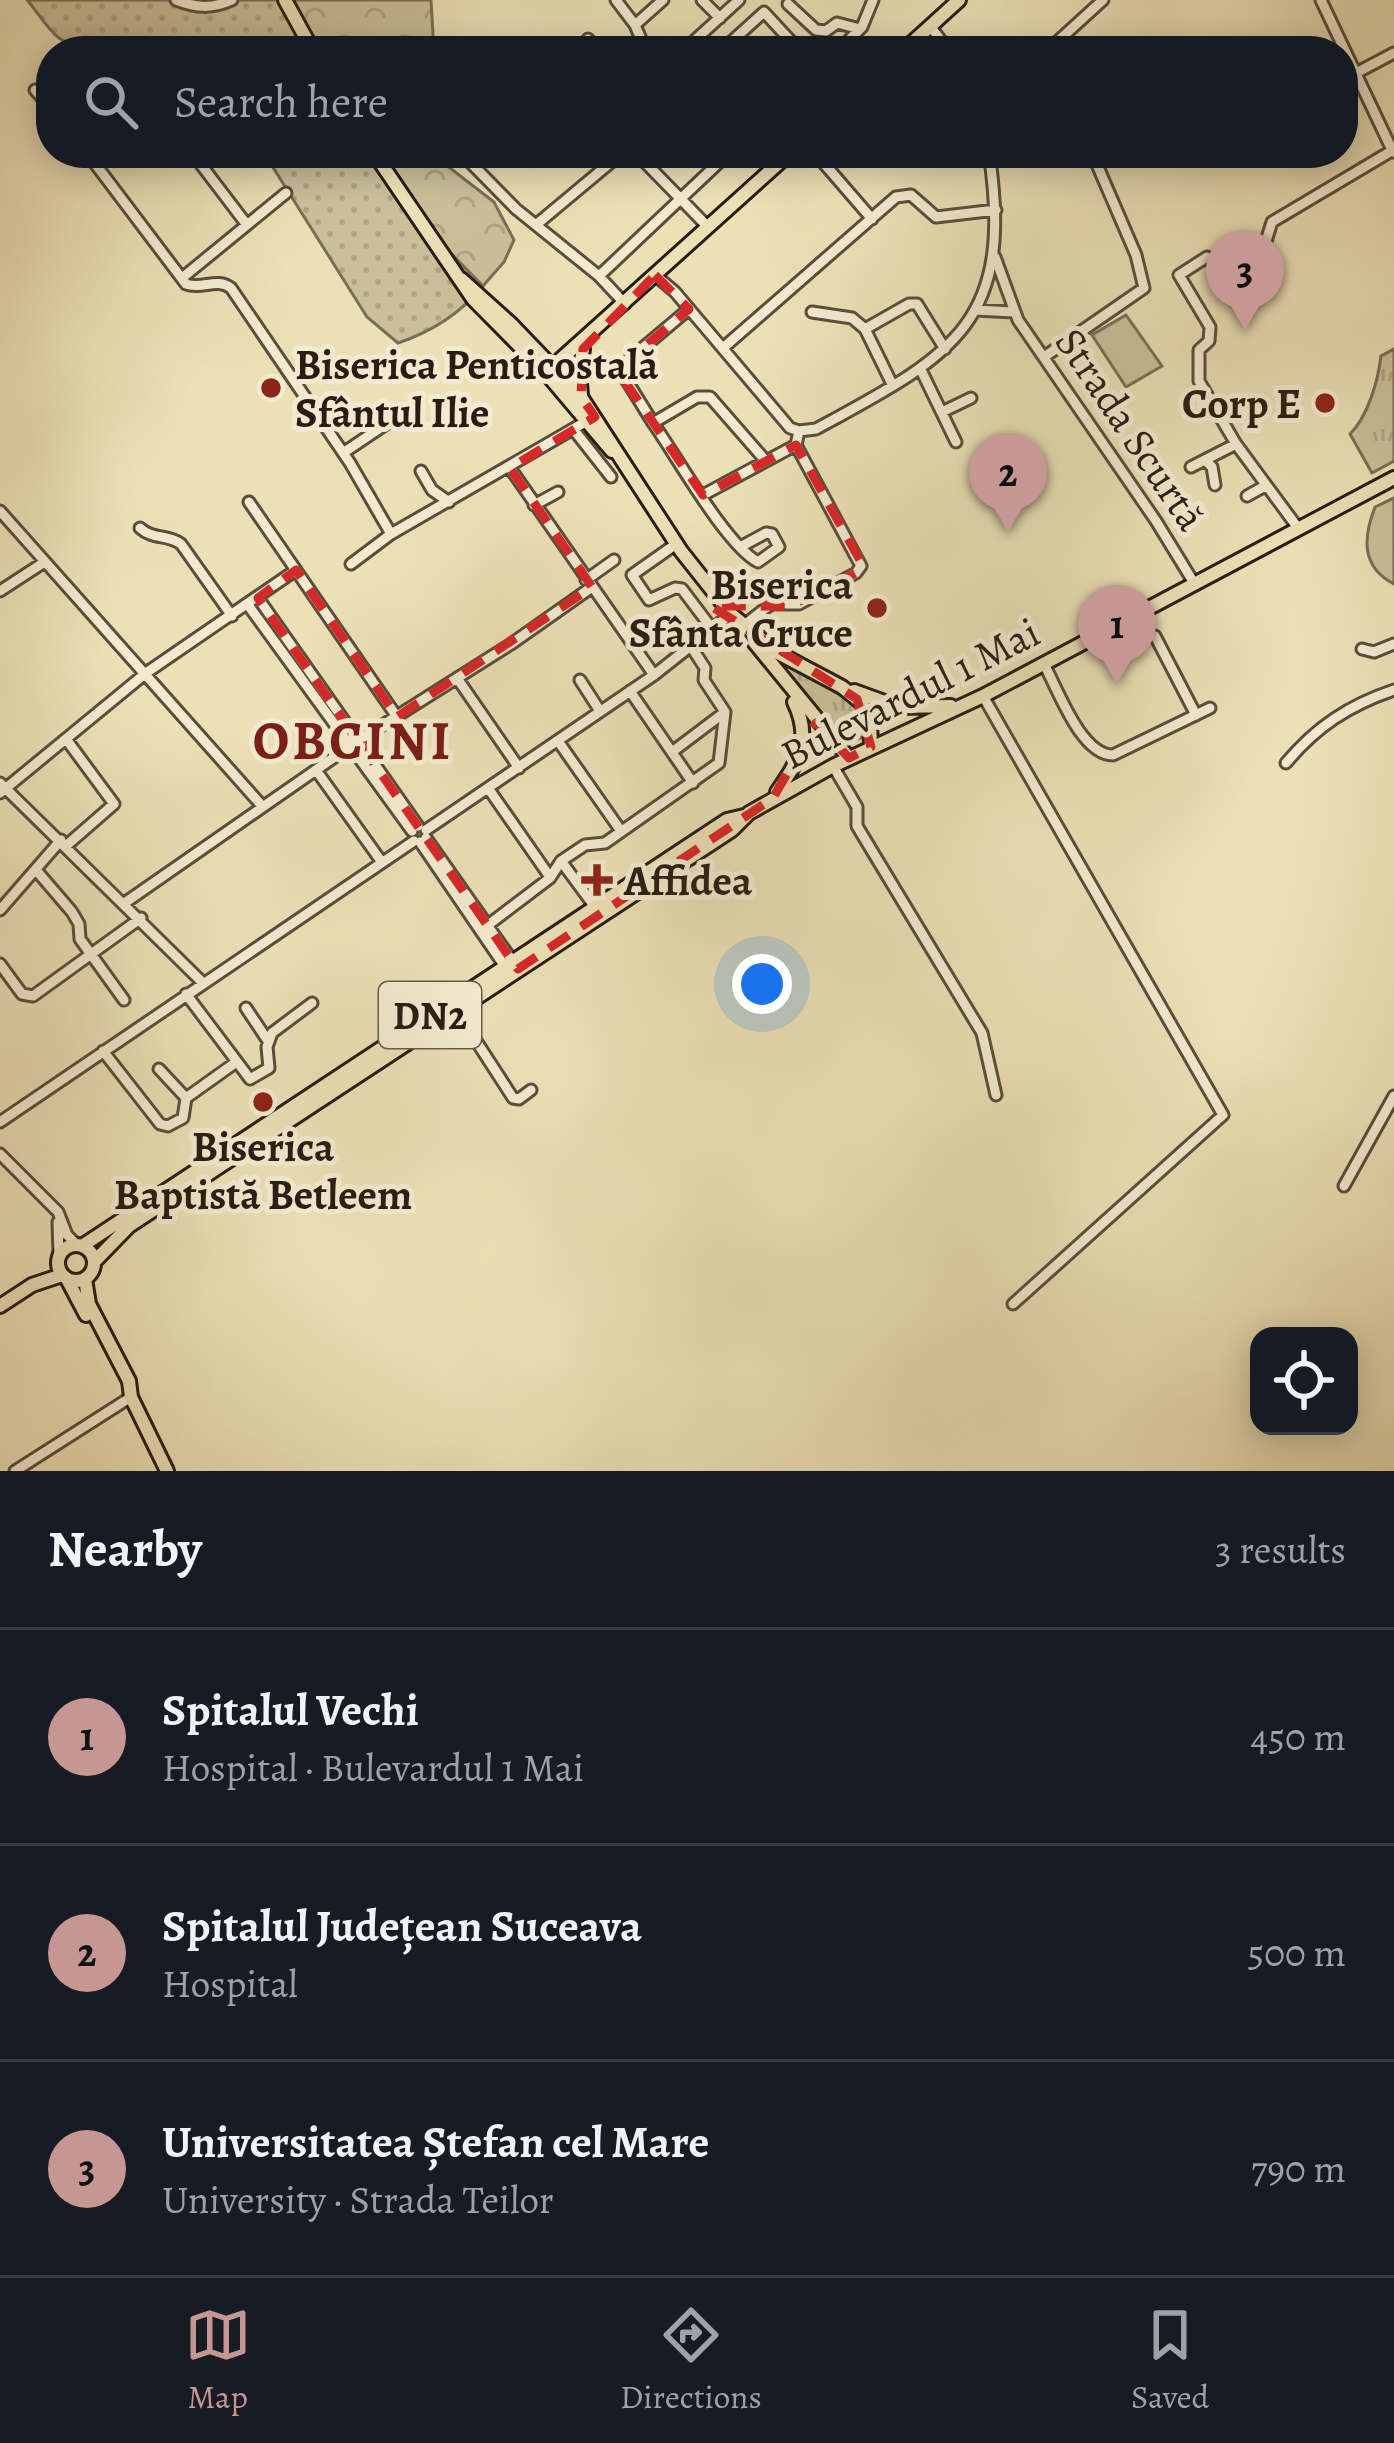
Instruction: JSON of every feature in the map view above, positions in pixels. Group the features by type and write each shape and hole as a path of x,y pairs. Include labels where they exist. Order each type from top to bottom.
{"main road":[{"path":"285,0 305,36"},
{"path":"919,36 959,0"},
{"name":"DN2","path":"384,168 473,299 581,397 676,544 730,614 778,653 842,687"},
{"path":"552,373 773,168"},
{"name":"DN2","path":"461,280 533,346 620,459"},
{"path":"533,346 581,346"},
{"path":"581,346 581,397"},
{"name":"Bulevardul 1 Mai","path":"773,799 1044,664 1394,478"},
{"name":"DN2","path":"743,626 849,758"},
{"name":"DN2","path":"85,1279 94,1262 129,1226 456,1010 595,907 727,820 773,799 804,747 800,715 786,684"},
{"path":"842,687 910,708 968,703"},
{"path":"842,687 869,715 871,747"},
{"name":"DN2","path":"62,1268 67,1248 79,1246 508,968 732,830 744,816"},
{"path":"496,953 508,968"},
{"path":"79,1246 94,1262"},
{"path":"62,1268 85,1279 89,1304 129,1382 130,1394"},
{"path":"0,1306 62,1268"},
{"path":"62,1268 167,1471"}],"street":[{"path":"176,0 195,7 232,0"},
{"path":"616,0 639,36"},
{"path":"635,26 663,0"},
{"path":"702,0 720,18"},
{"path":"699,36 739,0"},
{"path":"1067,36 1103,0"},
{"path":"1321,0 1340,36"},
{"path":"853,36 869,1"},
{"path":"788,4 816,30 826,31 837,23 860,29"},
{"path":"739,36 764,12 786,36"},
{"path":"930,26 938,36"},
{"path":"1298,528 1236,444 1199,381 1198,350 1209,341 1210,327 1179,275 1207,257 1228,271 1238,271 1261,257 1272,222 1394,152 1358,72 1394,53"},
{"path":"98,168 182,278 194,287 221,283 231,288 343,453 391,534"},
{"path":"204,168 247,225"},
{"path":"476,168 625,304"},
{"path":"537,224 604,168"},
{"path":"651,168 708,227"},
{"path":"599,276 706,168"},
{"path":"828,168 872,218"},
{"path":"658,272 786,423 799,431 816,429 921,370 976,310 994,256 996,210 991,168"},
{"path":"1043,356 1144,288 1136,255 1098,168"},
{"path":"182,278 286,193"},
{"path":"722,348 902,194 911,195 936,218 996,210"},
{"name":"Strada Scurtă","path":"994,256 1013,312 1194,584"},
{"path":"866,329 917,304 945,349"},
{"path":"689,309 626,362 622,373 730,537 758,562 778,551 779,544 766,533 742,546"},
{"name":"Strada Scurtă","path":"976,310 1013,312"},
{"path":"812,312 852,318 866,329 893,386"},
{"path":"921,370 956,442"},
{"path":"653,423 697,398 710,397 765,460"},
{"path":"942,412 971,398"},
{"path":"343,453 398,416"},
{"path":"351,564 391,534 587,421"},
{"path":"574,430 610,477"},
{"path":"743,626 766,606 799,604 861,566 796,445 799,431"},
{"path":"1191,467 1236,444"},
{"path":"703,495 796,445"},
{"path":"1205,460 1212,467 1215,485"},
{"path":"510,468 654,675"},
{"path":"421,471 432,490 449,502"},
{"path":"1247,496 1265,486"},
{"path":"534,505 558,492"},
{"path":"249,502 397,717"},
{"path":"0,511 262,807"},
{"path":"140,528 150,537 172,538 181,544 232,616"},
{"path":"676,544 632,574 649,600 675,587 682,589 713,630"},
{"path":"126,902 355,743 458,679 589,584 614,560"},
{"path":"0,591 43,562"},
{"path":"203,982 126,902 2,788 146,673 296,570"},
{"path":"253,601 496,953"},
{"path":"0,1122 630,692 730,614"},
{"path":"1155,636 1196,715"},
{"path":"1362,649 1374,652 1394,644"},
{"path":"488,925 550,878 561,862 585,844 600,845 719,763 725,712 704,680 704,668 692,648"},
{"path":"1044,664 1086,742 1097,753 1113,754 1210,708"},
{"path":"458,679 519,768"},
{"path":"580,680 600,711"},
{"path":"1286,763 1326,724 1359,702 1394,690"},
{"path":"630,692 693,783"},
{"path":"983,695 1222,1115 1013,1304"},
{"path":"672,752 725,712"},
{"path":"0,910 64,843 114,804 66,739"},
{"path":"558,741 621,831"},
{"path":"833,766 857,807 857,826 867,845 982,1033 996,1095"},
{"path":"316,770 381,861"},
{"path":"488,788 550,878"},
{"path":"416,836 488,925 508,968"},
{"path":"561,862 595,907"},
{"path":"36,870 79,924 80,939 124,1000"},
{"path":"0,964 29,996 141,918"},
{"path":"0,988 11,980"},
{"path":"186,994 250,1079 267,1071 271,1062 268,1041 246,1008"},
{"path":"268,1041 277,1028 312,1003"},
{"path":"456,1010 514,1098 531,1090"},
{"path":"103,1051 160,1124 168,1126 183,1118 186,1098 235,1063"},
{"path":"159,1069 186,1098"},
{"path":"1344,1186 1394,1096"},
{"path":"0,1154 51,1206 79,1246"},
{"path":"51,1206 59,1228 62,1268"},
{"path":"15,1471 28,1467 130,1394"}],"highlighted area":[{"path":"655,275 689,309 617,370 703,495 796,445 860,560 856,573 790,606 711,606 857,699 871,747 849,758 816,723 773,798 518,969 258,598 296,570 397,717 592,587 510,468 595,417 581,397 583,349"}],"green space":[{"path":"27,0 291,0 310,36 57,36"},
{"path":"291,0 431,0 433,36 310,36"},
{"path":"273,168 389,168 431,233 483,286 444,321 398,343 367,317"},
{"path":"389,168 450,168 494,202 514,240 504,262 483,286 431,233"},
{"path":"1126,315 1162,366 1126,387 1092,335"},
{"path":"1394,349 1394,461 1372,473 1350,434 1371,398 1381,356"},
{"path":"1394,498 1394,584 1375,569 1367,541 1375,507"},
{"path":"767,654 860,706 866,716 866,735 844,746"}],"place":[{"name":"Universitatea Ștefan cel Mare","path":"1245,330"},
{"name":"Biserica Penticostală Sfântul Ilie","path":"271,388"},
{"name":"Corp E","path":"1325,403"},
{"name":"Spitalul Județean Suceava","path":"1008,532"},
{"name":"Biserica Sfânta Cruce","path":"877,608"},
{"name":"Spitalul Vechi","path":"1117,684"},
{"name":"Affidea","path":"597,880"},
{"name":"Biserica Baptistă Betleem","path":"263,1102"}],"district":[{"name":"OBCINI","path":"353,741"}]}
